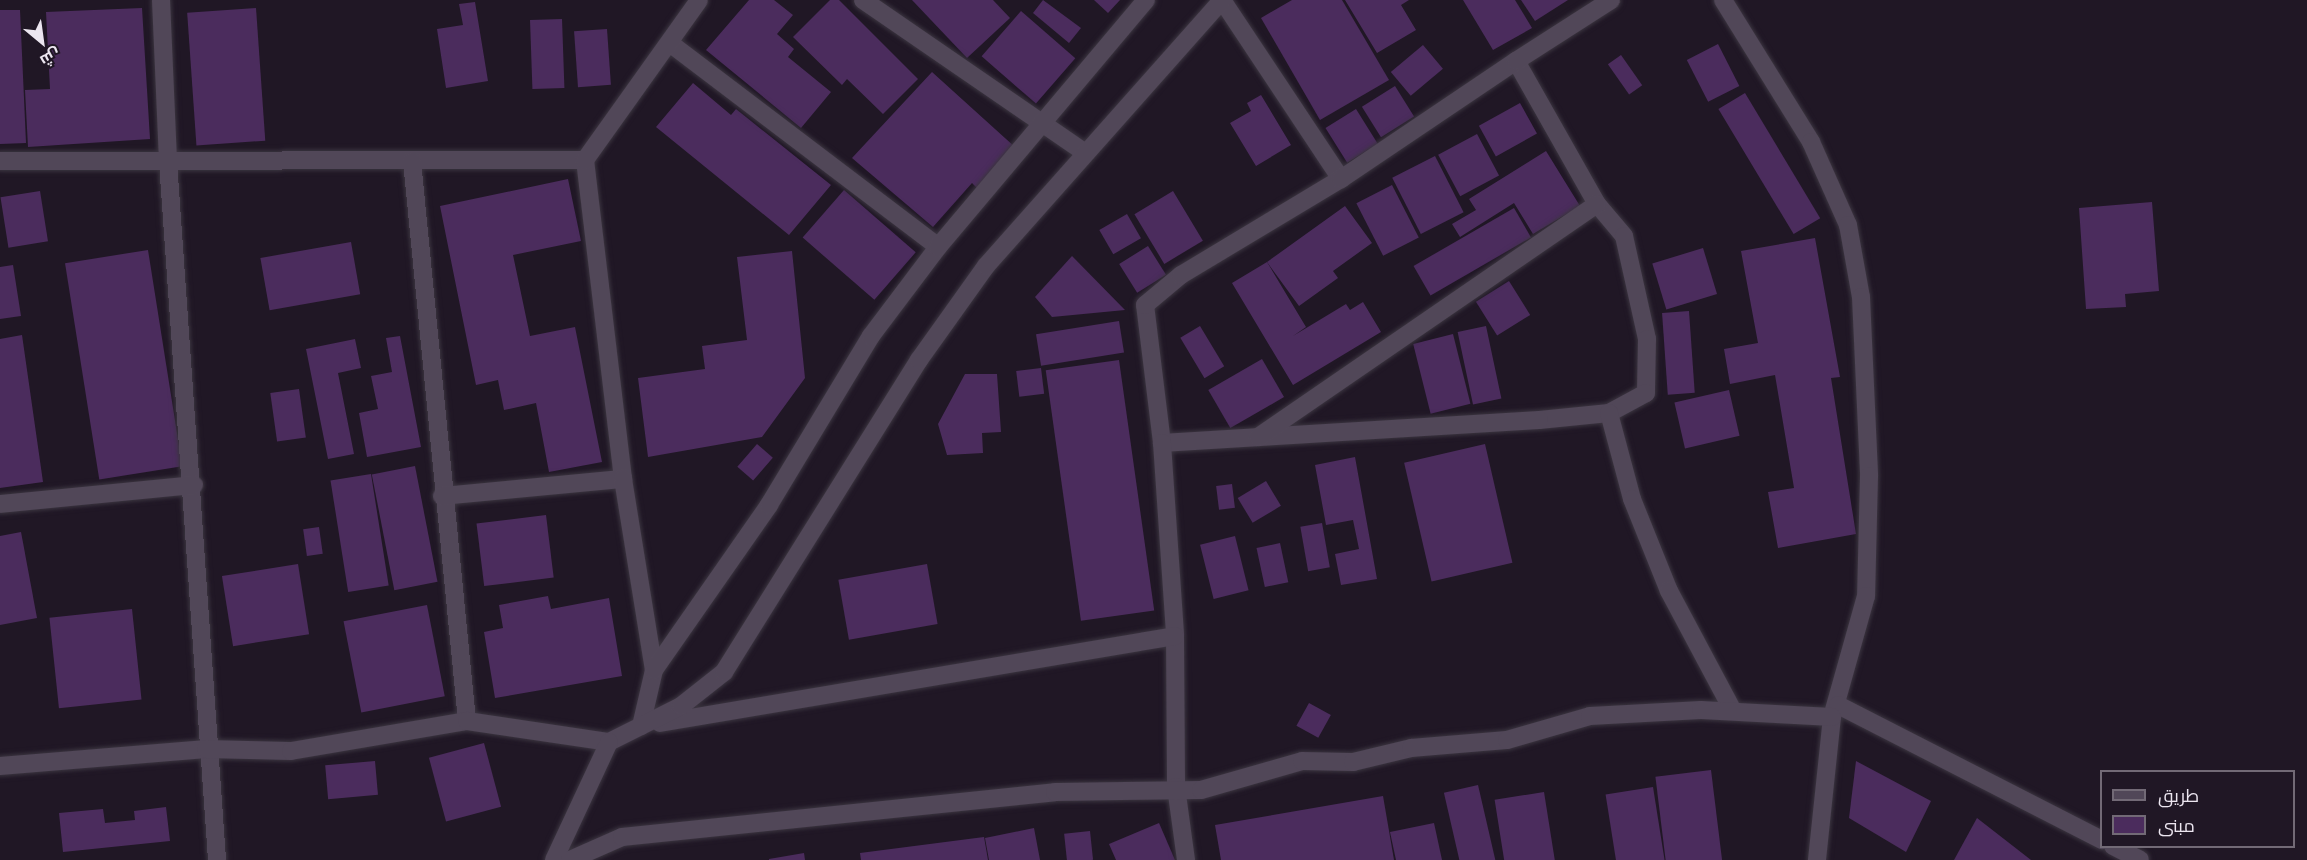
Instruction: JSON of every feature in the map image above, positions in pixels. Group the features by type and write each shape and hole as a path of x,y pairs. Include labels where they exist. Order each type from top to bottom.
{"street":[{"path":"161,0 168,162 194,485 206,749 218,860"},
{"path":"654,670 623,480 585,160 671,44 699,0"},
{"path":"641,726 654,670 769,505 871,336 938,247 1146,0"},
{"path":"0,766 206,749 291,751 467,721 609,742 681,706 724,672 919,360 986,266 1084,152 1178,54 1222,0 1341,179"},
{"path":"1186,860 1176,787 1175,636 1162,443 1145,305 1181,275 1341,179 1611,0"},
{"path":"1723,0 1810,142 1848,225 1861,297 1869,476 1866,596 1835,711 1817,860"},
{"path":"867,1 1041,127 1084,152"},
{"path":"671,44 938,247"},
{"path":"1162,443 1609,413 1646,393 1647,339 1624,236 1597,204 1516,61"},
{"path":"0,161 585,160"},
{"path":"412,161 442,496 467,721"},
{"path":"1257,438 1597,204"},
{"path":"1609,413 1632,499 1668,591 1733,711"},
{"path":"442,496 623,480"},
{"path":"0,504 194,485"},
{"path":"641,726 1175,636"},
{"path":"570,860 622,837 1055,792 1176,787 1201,789 1302,761 1353,762 1412,748 1507,740 1590,716 1733,711 1835,711 2100,839"},
{"path":"554,860 609,742"},
{"path":"2117,848 2140,860"}],"building":[{"path":"749,0 774,0 793,15 777,34 794,49 788,57 831,92 801,128 706,50"},
{"path":"830,0 839,0 918,79 883,114 847,79 842,85 793,37"},
{"path":"912,0 993,0 1010,18 967,58"},
{"path":"1043,0 1081,28 1069,43 1033,13"},
{"path":"1094,0 1120,0 1108,13"},
{"path":"1292,0 1342,0 1389,80 1320,120 1261,18"},
{"path":"1345,0 1409,0 1401,5 1416,30 1377,53"},
{"path":"1463,0 1515,0 1532,28 1493,50"},
{"path":"1521,0 1568,0 1535,21"},
{"path":"475,2 488,81 446,88 437,29 463,25 459,4"},
{"path":"142,8 150,139 28,147 25,90 50,89 46,12"},
{"path":"256,8 265,141 196,145 187,13"},
{"path":"0,10 20,10 26,143 0,144"},
{"path":"1021,11 1075,58 1036,104 982,56"},
{"path":"562,19 564,88 532,89 530,20"},
{"path":"607,29 611,85 578,87 574,31"},
{"path":"1718,44 1739,86 1708,102 1687,60"},
{"path":"1423,45 1443,69 1411,96 1391,72"},
{"path":"1621,55 1642,85 1629,94 1608,64"},
{"path":"932,72 1016,148 978,189 972,183 933,227 852,158"},
{"path":"693,83 731,115 736,109 831,185 789,235 656,127"},
{"path":"1395,86 1414,117 1381,137 1362,107"},
{"path":"1745,93 1820,218 1794,234 1718,109"},
{"path":"1261,95 1291,145 1256,166 1230,123 1251,111 1247,103"},
{"path":"1520,103 1537,134 1496,156 1479,126"},
{"path":"1356,109 1378,144 1347,163 1325,128"},
{"path":"1477,134 1499,175 1460,196 1438,155"},
{"path":"1546,151 1580,206 1533,234 1514,203 1460,237 1452,224 1476,210 1469,199"},
{"path":"1435,156 1464,212 1421,234 1392,178"},
{"path":"568,179 581,241 513,255 530,336 575,327 602,462 549,472 536,403 504,410 498,380 476,385 440,206"},
{"path":"1392,185 1419,238 1383,256 1356,203"},
{"path":"844,190 916,252 874,300 803,238"},
{"path":"40,191 48,241 8,248 0,197"},
{"path":"1173,191 1203,241 1164,264 1134,214"},
{"path":"2152,202 2159,291 2125,294 2126,307 2086,309 2079,208"},
{"path":"1345,206 1372,243 1333,271 1338,278 1299,306 1267,262"},
{"path":"1514,208 1531,237 1431,295 1414,266"},
{"path":"1127,214 1141,238 1113,254 1099,230"},
{"path":"1815,238 1840,377 1831,378 1856,534 1778,548 1768,492 1794,488 1775,375 1730,384 1724,349 1758,343 1741,251"},
{"path":"351,242 360,294 270,310 260,258"},
{"path":"1148,246 1166,275 1137,293 1119,264"},
{"path":"1703,248 1717,294 1666,309 1652,263"},
{"path":"148,250 182,466 99,479 65,263"},
{"path":"792,251 805,378 762,437 648,457 638,378 705,369 702,346 747,340 737,257"},
{"path":"1072,256 1125,310 1052,317 1035,297"},
{"path":"1267,262 1306,327 1293,336 1346,304 1350,310 1363,302 1381,332 1293,385 1232,283"},
{"path":"13,265 21,316 0,319 0,267"},
{"path":"1509,281 1530,315 1497,336 1476,302"},
{"path":"1689,311 1695,393 1668,395 1662,313"},
{"path":"1119,321 1124,353 1041,366 1036,334"},
{"path":"1200,326 1224,366 1204,378 1180,338"},
{"path":"1486,326 1501,398 1473,404 1458,332"},
{"path":"1453,334 1470,404 1431,414 1413,344"},
{"path":"22,335 43,482 0,488 0,339"},
{"path":"400,336 421,447 367,457 359,413 378,409 371,376 392,372 386,338"},
{"path":"355,339 361,368 338,373 354,454 328,459 306,349"},
{"path":"1262,359 1284,397 1230,428 1208,390"},
{"path":"1119,360 1154,611 1081,621 1046,370"},
{"path":"1041,368 1044,394 1019,397 1016,371"},
{"path":"965,374 997,374 1001,432 982,433 983,453 947,455 938,424"},
{"path":"299,389 306,438 277,442 270,393"},
{"path":"1729,390 1740,436 1685,448 1674,403"},
{"path":"757,444 773,458 753,480 737,467"},
{"path":"1485,444 1512,563 1432,582 1404,463"},
{"path":"1355,457 1377,579 1341,585 1335,554 1359,549 1353,520 1326,525 1315,465"},
{"path":"415,466 438,582 394,590 372,474"},
{"path":"371,474 389,586 348,592 331,480"},
{"path":"1266,481 1281,506 1253,523 1238,498"},
{"path":"1232,484 1235,508 1219,510 1216,486"},
{"path":"546,515 554,578 484,586 477,524"},
{"path":"1322,523 1330,567 1308,571 1300,527"},
{"path":"319,527 323,554 307,556 303,529"},
{"path":"21,532 37,618 0,625 0,536"},
{"path":"1235,536 1249,590 1214,599 1200,545"},
{"path":"1280,543 1288,582 1265,587 1257,548"},
{"path":"298,564 309,634 233,646 222,576"},
{"path":"927,564 938,624 849,640 838,580"},
{"path":"548,596 551,609 609,598 622,676 495,698 484,632 503,628 499,605"},
{"path":"427,605 445,696 361,713 344,621"},
{"path":"132,609 142,700 59,708 49,618"},
{"path":"1309,703 1331,715 1318,738 1296,726"},
{"path":"484,743 501,807 446,822 429,758"},
{"path":"375,761 378,795 328,799 325,765"},
{"path":"1856,761 1931,801 1906,852 1849,818"},
{"path":"1711,770 1722,860 1666,860 1655,777"},
{"path":"1478,785 1495,860 1459,860 1444,793"},
{"path":"1653,787 1665,860 1616,860 1606,795"},
{"path":"1544,792 1555,860 1504,860 1495,800"},
{"path":"1383,796 1394,860 1221,860 1215,825"},
{"path":"166,807 170,841 63,852 59,813 103,809 105,823 135,820 134,811"},
{"path":"1977,818 2031,860 1954,860"},
{"path":"1159,823 1175,860 1116,860 1109,844"},
{"path":"1434,823 1442,860 1396,860 1390,832"},
{"path":"1034,828 1040,860 989,860 985,838"},
{"path":"1090,831 1093,860 1067,860 1064,834"},
{"path":"984,837 988,860 861,860 860,853"},
{"path":"804,853 805,860 769,860 769,859"}]}
